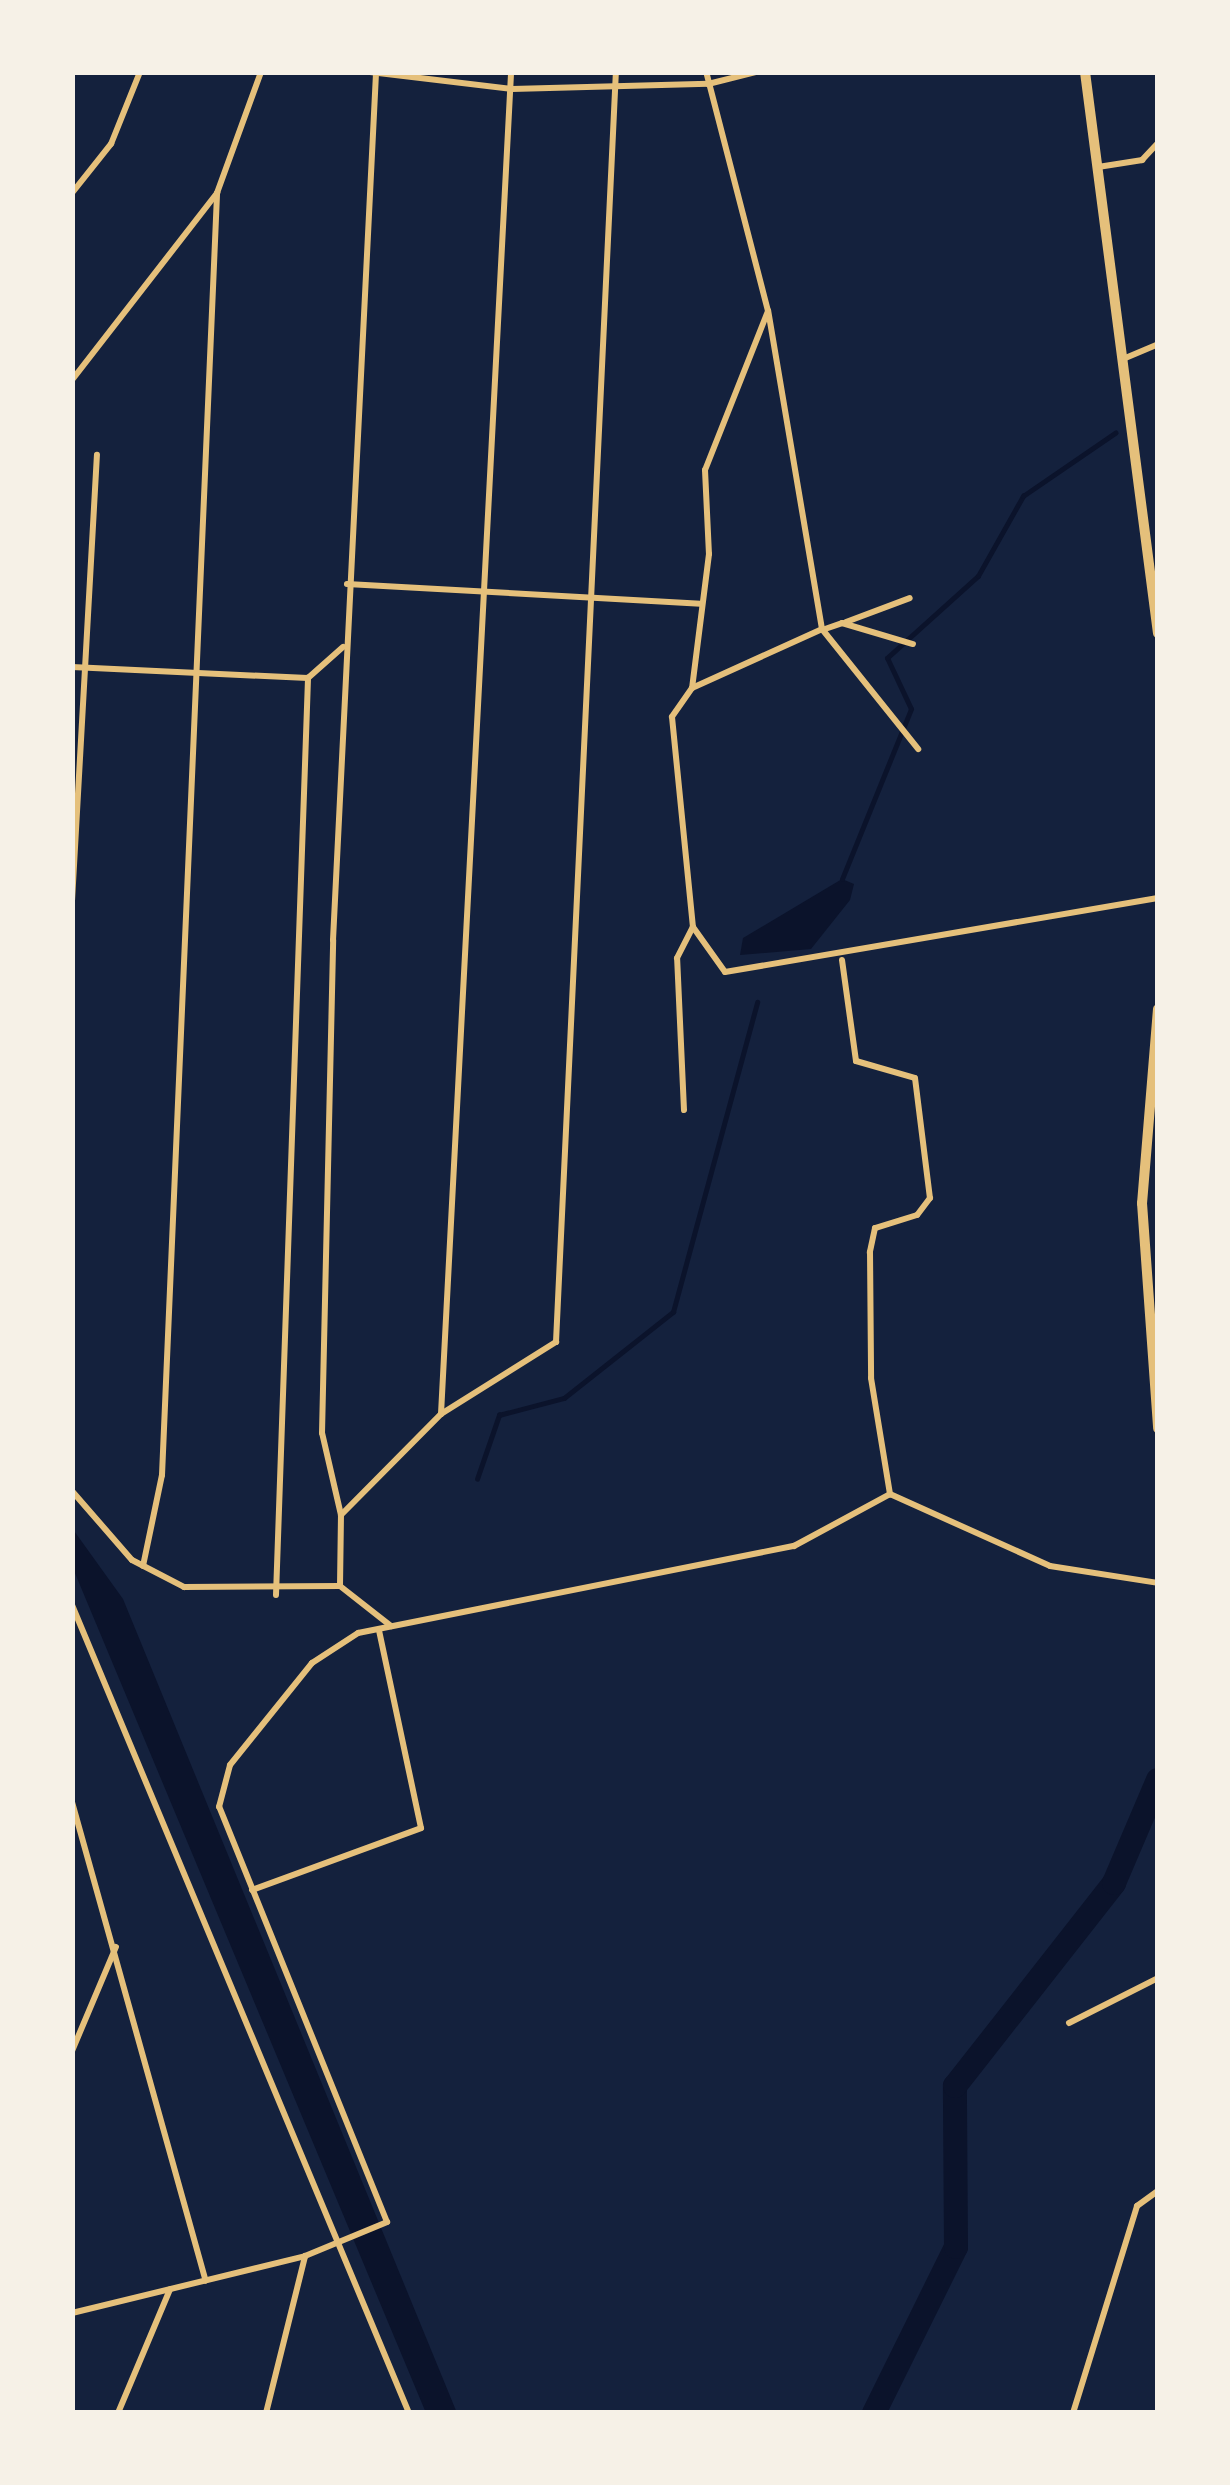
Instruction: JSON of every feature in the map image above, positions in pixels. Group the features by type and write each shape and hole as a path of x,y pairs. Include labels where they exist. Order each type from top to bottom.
{"main road":[{"path":"1085,72 1158,633"},
{"path":"1158,1009 1142,1203 1158,1428"}],"street":[{"path":"72,193 111,144 140,72"},
{"path":"143,1566 162,1475 217,193 261,72"},
{"path":"340,1586 341,1514 322,1432 343,646 374,72 512,89 616,89 708,84 756,72"},
{"path":"441,1414 512,72"},
{"path":"341,1514 441,1414 556,1342 598,601 616,72"},
{"path":"706,72 768,311 822,629 918,749"},
{"path":"1098,167 1142,160 1158,143"},
{"path":"72,380 217,193"},
{"path":"768,311 705,470 692,688 672,717 693,927 725,972 842,960 1158,898"},
{"path":"1124,359 1158,344"},
{"path":"72,901 97,455"},
{"path":"346,584 481,598 700,604"},
{"path":"692,688 822,629 910,598"},
{"path":"842,623 913,644"},
{"path":"276,1594 308,678 343,646"},
{"path":"72,668 308,678"},
{"path":"683,1110 677,958 693,927"},
{"path":"842,960 856,1061 915,1078 930,1198 917,1215 875,1228 870,1252 871,1378 890,1494"},
{"path":"72,1491 143,1566 184,1587 276,1594 340,1586 394,1629"},
{"path":"890,1494 1050,1566 1158,1583"},
{"path":"72,2313 305,2256 339,2246 380,2225 219,1807 230,1765 312,1663 379,1630 794,1546 890,1494"},
{"path":"72,1605 409,2413"},
{"path":"252,1890 421,1828 379,1630"},
{"path":"72,1802 117,1943 206,2281"},
{"path":"72,2051 117,1943"},
{"path":"1069,2023 1158,1978"},
{"path":"1074,2413 1137,2206 1158,2191"},
{"path":"266,2413 305,2256"},
{"path":"118,2413 170,2289"}],"water":[{"path":"842,879 854,884 850,900 811,949 740,955 743,938"},
{"path":"72,1528 123,1599 457,2413 426,2413 72,1566"}],"waterway":[{"path":"842,879 911,709 887,658 978,576 1023,496 1115,433"},
{"path":"477,1479 499,1415 564,1398 673,1312 757,1002"},
{"path":"874,2413 956,2247 955,2086 1114,1883 1158,1780"}]}
